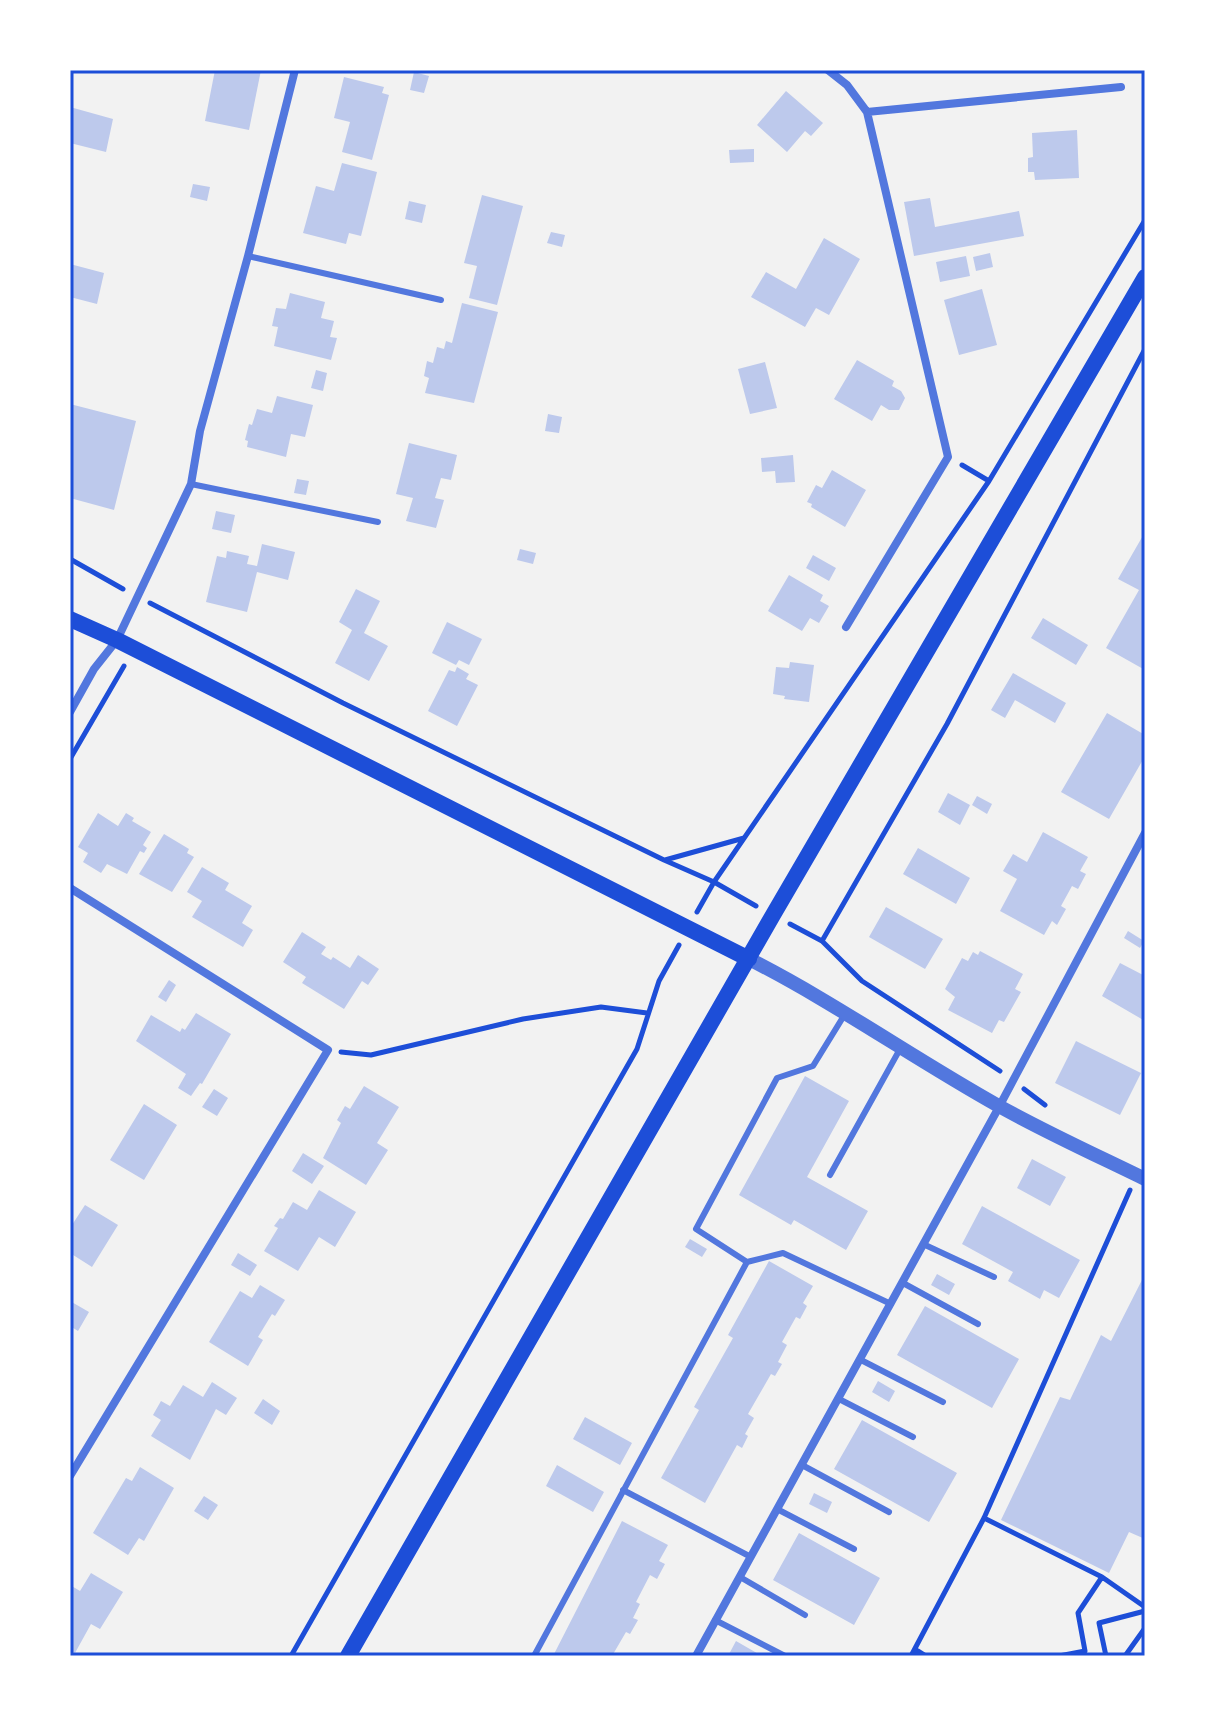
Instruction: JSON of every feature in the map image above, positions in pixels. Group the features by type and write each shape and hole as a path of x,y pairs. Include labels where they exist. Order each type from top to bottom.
{"main road":[{"path":"348,1656 1145,277"},
{"path":"70,619 749,959"}],"street":[{"path":"70,712 94,669 117,640 191,484 200,431 295,70"},
{"path":"828,70 847,85 867,112 948,457 846,627"},
{"path":"867,112 1121,87"},
{"path":"696,1656 861,1360 1145,833"},
{"path":"70,888 328,1050 70,1476"},
{"path":"749,959 799,984 900,1049 999,1107 1141,1177"}],"lane":[{"path":"248,256 441,300"},
{"path":"191,484 378,522"},
{"path":"845,1014 813,1066 777,1078 696,1229 747,1262 783,1253 891,1304"},
{"path":"830,1175 900,1049"},
{"path":"923,1244 994,1277"},
{"path":"534,1656 747,1262"},
{"path":"903,1283 978,1324"},
{"path":"861,1360 943,1402"},
{"path":"839,1399 913,1437"},
{"path":"802,1465 889,1512"},
{"path":"623,1490 751,1557"},
{"path":"777,1509 854,1549"},
{"path":"740,1577 805,1615"},
{"path":"715,1620 785,1656"}],"path":[{"path":"70,559 343,703 714,882 989,481 1145,220"},
{"path":"1013,1080 862,981 822,941 947,724 1145,349"},
{"path":"948,457 989,481"},
{"path":"70,759 134,649"},
{"path":"664,860 745,838"},
{"path":"291,1656 637,1049 659,981"},
{"path":"328,1050 371,1055 523,1019 601,1007 647,1013"},
{"path":"911,1656 984,1518 1141,1177"},
{"path":"984,1518 1102,1577 1145,1609"},
{"path":"1059,1656 1085,1651 1078,1613 1102,1577"},
{"path":"1106,1656 1099,1623 1145,1609"},
{"path":"1125,1656 1145,1628"},
{"path":"915,1649 926,1656"}],"building":[{"path":"215,70 261,70 249,130 205,121"},
{"path":"414,72 429,76 424,93 410,90"},
{"path":"344,77 384,87 382,93 389,95 372,160 342,152 350,122 334,118"},
{"path":"786,91 823,123 811,136 805,131 787,152 757,125"},
{"path":"70,107 113,119 106,152 70,143"},
{"path":"1077,130 1079,178 1035,180 1034,172 1028,172 1028,158 1033,157 1032,133"},
{"path":"754,149 754,162 730,163 729,150"},
{"path":"342,163 377,172 361,236 349,233 346,244 303,233 316,186 334,191"},
{"path":"193,184 210,187 207,201 190,197"},
{"path":"482,195 523,206 497,305 469,298 477,266 464,263"},
{"path":"930,198 935,227 1019,211 1024,236 914,256 904,202"},
{"path":"409,201 426,205 422,223 405,219"},
{"path":"551,232 565,235 562,247 547,243"},
{"path":"824,238 860,259 829,315 816,308 805,327 751,297 766,272 796,289"},
{"path":"990,253 993,267 976,271 973,257"},
{"path":"966,256 970,276 940,282 936,262"},
{"path":"70,264 104,273 97,304 70,297"},
{"path":"982,289 997,345 959,355 944,300"},
{"path":"290,293 325,302 321,318 334,321 330,337 337,338 331,360 274,346 278,327 272,326 276,308 286,309"},
{"path":"462,303 498,312 474,403 425,393 429,378 424,376 427,361 433,363 437,347 444,349 446,341 452,343"},
{"path":"857,360 894,381 892,386 901,391 905,398 899,410 889,410 881,405 872,421 834,399"},
{"path":"765,362 777,408 750,414 738,369"},
{"path":"316,370 327,373 323,391 311,388"},
{"path":"277,396 313,405 305,437 291,434 286,457 247,447 248,441 245,440 257,409 272,413"},
{"path":"70,404 136,421 114,510 70,498"},
{"path":"548,414 562,417 559,433 545,431"},
{"path":"409,443 457,455 451,480 441,478 435,498 444,500 436,528 406,521 413,498 396,494"},
{"path":"793,455 795,482 776,483 775,471 762,472 761,458"},
{"path":"832,470 866,490 845,527 807,502 816,485 822,488"},
{"path":"297,479 309,481 306,495 294,493"},
{"path":"216,511 235,515 231,533 212,529"},
{"path":"1145,532 1145,670 1106,648 1139,590 1118,579"},
{"path":"262,544 295,552 288,580 257,572 247,612 206,602 217,556 226,558 227,551 249,556 247,564 257,566"},
{"path":"520,549 536,553 533,564 517,560"},
{"path":"813,555 836,568 829,581 806,568"},
{"path":"789,575 823,595 820,601 829,606 819,623 810,618 802,631 768,611"},
{"path":"356,589 380,601 364,633 388,646 369,681 335,663 352,630 339,622"},
{"path":"1043,618 1088,645 1076,665 1031,638"},
{"path":"447,622 482,639 469,665 459,660 456,665 432,653"},
{"path":"790,662 814,665 809,702 784,699 785,696 773,694 776,667 789,668"},
{"path":"457,667 469,674 466,679 478,685 457,726 428,711 449,670 455,672"},
{"path":"1013,673 1066,703 1055,723 1015,700 1005,718 991,710"},
{"path":"1107,713 1145,735 1145,756 1109,819 1061,792"},
{"path":"948,793 970,805 960,825 938,812"},
{"path":"977,796 992,804 987,814 972,805"},
{"path":"98,813 118,826 126,813 134,818 132,821 151,832 143,845 147,848 144,853 140,851 127,874 107,864 101,873 83,862 88,853 78,847"},
{"path":"1043,832 1088,857 1080,871 1086,874 1078,889 1072,886 1061,906 1066,909 1057,925 1052,921 1044,935 1000,911 1017,879 1003,871 1013,854 1027,862"},
{"path":"164,834 189,849 187,853 194,857 172,892 139,874"},
{"path":"918,848 970,878 956,904 903,874"},
{"path":"202,867 229,883 225,890 252,906 242,923 253,930 243,947 192,917 202,901 187,892"},
{"path":"886,907 943,939 925,969 869,937"},
{"path":"1128,931 1144,941 1140,948 1124,938"},
{"path":"302,932 326,947 321,954 331,960 333,957 350,968 358,955 379,969 368,985 362,981 344,1009 302,983 306,977 283,962"},
{"path":"980,951 1023,974 1015,989 1021,992 1004,1022 999,1020 992,1033 948,1010 955,997 945,989 962,958 968,961 973,952 978,955"},
{"path":"1120,963 1145,976 1145,1021 1102,996"},
{"path":"169,980 176,985 166,1002 158,997"},
{"path":"196,1013 231,1034 202,1084 191,1096 178,1088 186,1074 136,1041 151,1015 180,1032 182,1028 185,1030"},
{"path":"1076,1041 1141,1073 1120,1115 1055,1083"},
{"path":"805,1076 849,1101 807,1177 868,1211 846,1250 794,1220 791,1225 739,1195"},
{"path":"364,1086 399,1107 377,1143 388,1150 366,1185 323,1158 341,1123 337,1120 345,1106 350,1109"},
{"path":"214,1089 228,1098 217,1116 202,1107"},
{"path":"144,1104 177,1125 144,1180 110,1160"},
{"path":"303,1153 324,1166 312,1184 292,1171"},
{"path":"1032,1159 1066,1177 1050,1206 1017,1188"},
{"path":"319,1190 356,1212 335,1247 319,1237 298,1271 264,1251 278,1228 274,1226 280,1218 283,1219 293,1202 307,1210"},
{"path":"85,1205 118,1225 92,1267 70,1253 70,1228"},
{"path":"982,1206 1080,1260 1059,1298 1044,1290 1040,1299 1008,1281 1013,1272 962,1244"},
{"path":"690,1239 707,1249 702,1257 685,1247"},
{"path":"238,1253 257,1265 250,1276 231,1265"},
{"path":"769,1261 813,1286 803,1303 807,1306 800,1319 796,1317 782,1342 787,1345 778,1362 782,1364 775,1376 771,1374 748,1414 754,1418 745,1434 748,1436 742,1448 737,1445 705,1503 661,1478 699,1410 694,1407 733,1338 728,1335"},
{"path":"937,1274 955,1284 949,1295 931,1285"},
{"path":"1145,1274 1145,1539 1129,1532 1109,1573 1001,1520 1060,1397 1070,1400 1101,1335 1111,1341"},
{"path":"260,1285 285,1300 258,1337 263,1340 248,1366 209,1342 240,1291 252,1298"},
{"path":"70,1301 89,1312 78,1331 70,1326"},
{"path":"925,1306 1019,1359 992,1408 897,1355"},
{"path":"878,1381 895,1391 889,1402 872,1392"},
{"path":"212,1382 237,1398 226,1415 216,1409 190,1460 151,1436 161,1420 153,1415 161,1401 170,1406 183,1385 203,1397"},
{"path":"263,1399 280,1411 272,1425 254,1413"},
{"path":"585,1417 632,1443 620,1465 573,1439"},
{"path":"862,1420 957,1473 929,1522 834,1469"},
{"path":"557,1465 604,1492 593,1512 546,1486"},
{"path":"140,1467 174,1488 144,1541 139,1538 128,1555 93,1533 126,1478 132,1481"},
{"path":"814,1493 832,1502 827,1513 809,1504"},
{"path":"204,1496 218,1505 208,1520 194,1511"},
{"path":"622,1521 668,1545 659,1561 665,1564 657,1579 650,1575 636,1602 640,1604 633,1618 638,1620 630,1634 626,1632 612,1656 553,1656"},
{"path":"799,1533 880,1578 854,1625 773,1580"},
{"path":"91,1573 123,1592 100,1629 91,1624 75,1653 70,1650 70,1585 80,1591"},
{"path":"736,1641 762,1656 728,1656"}]}
